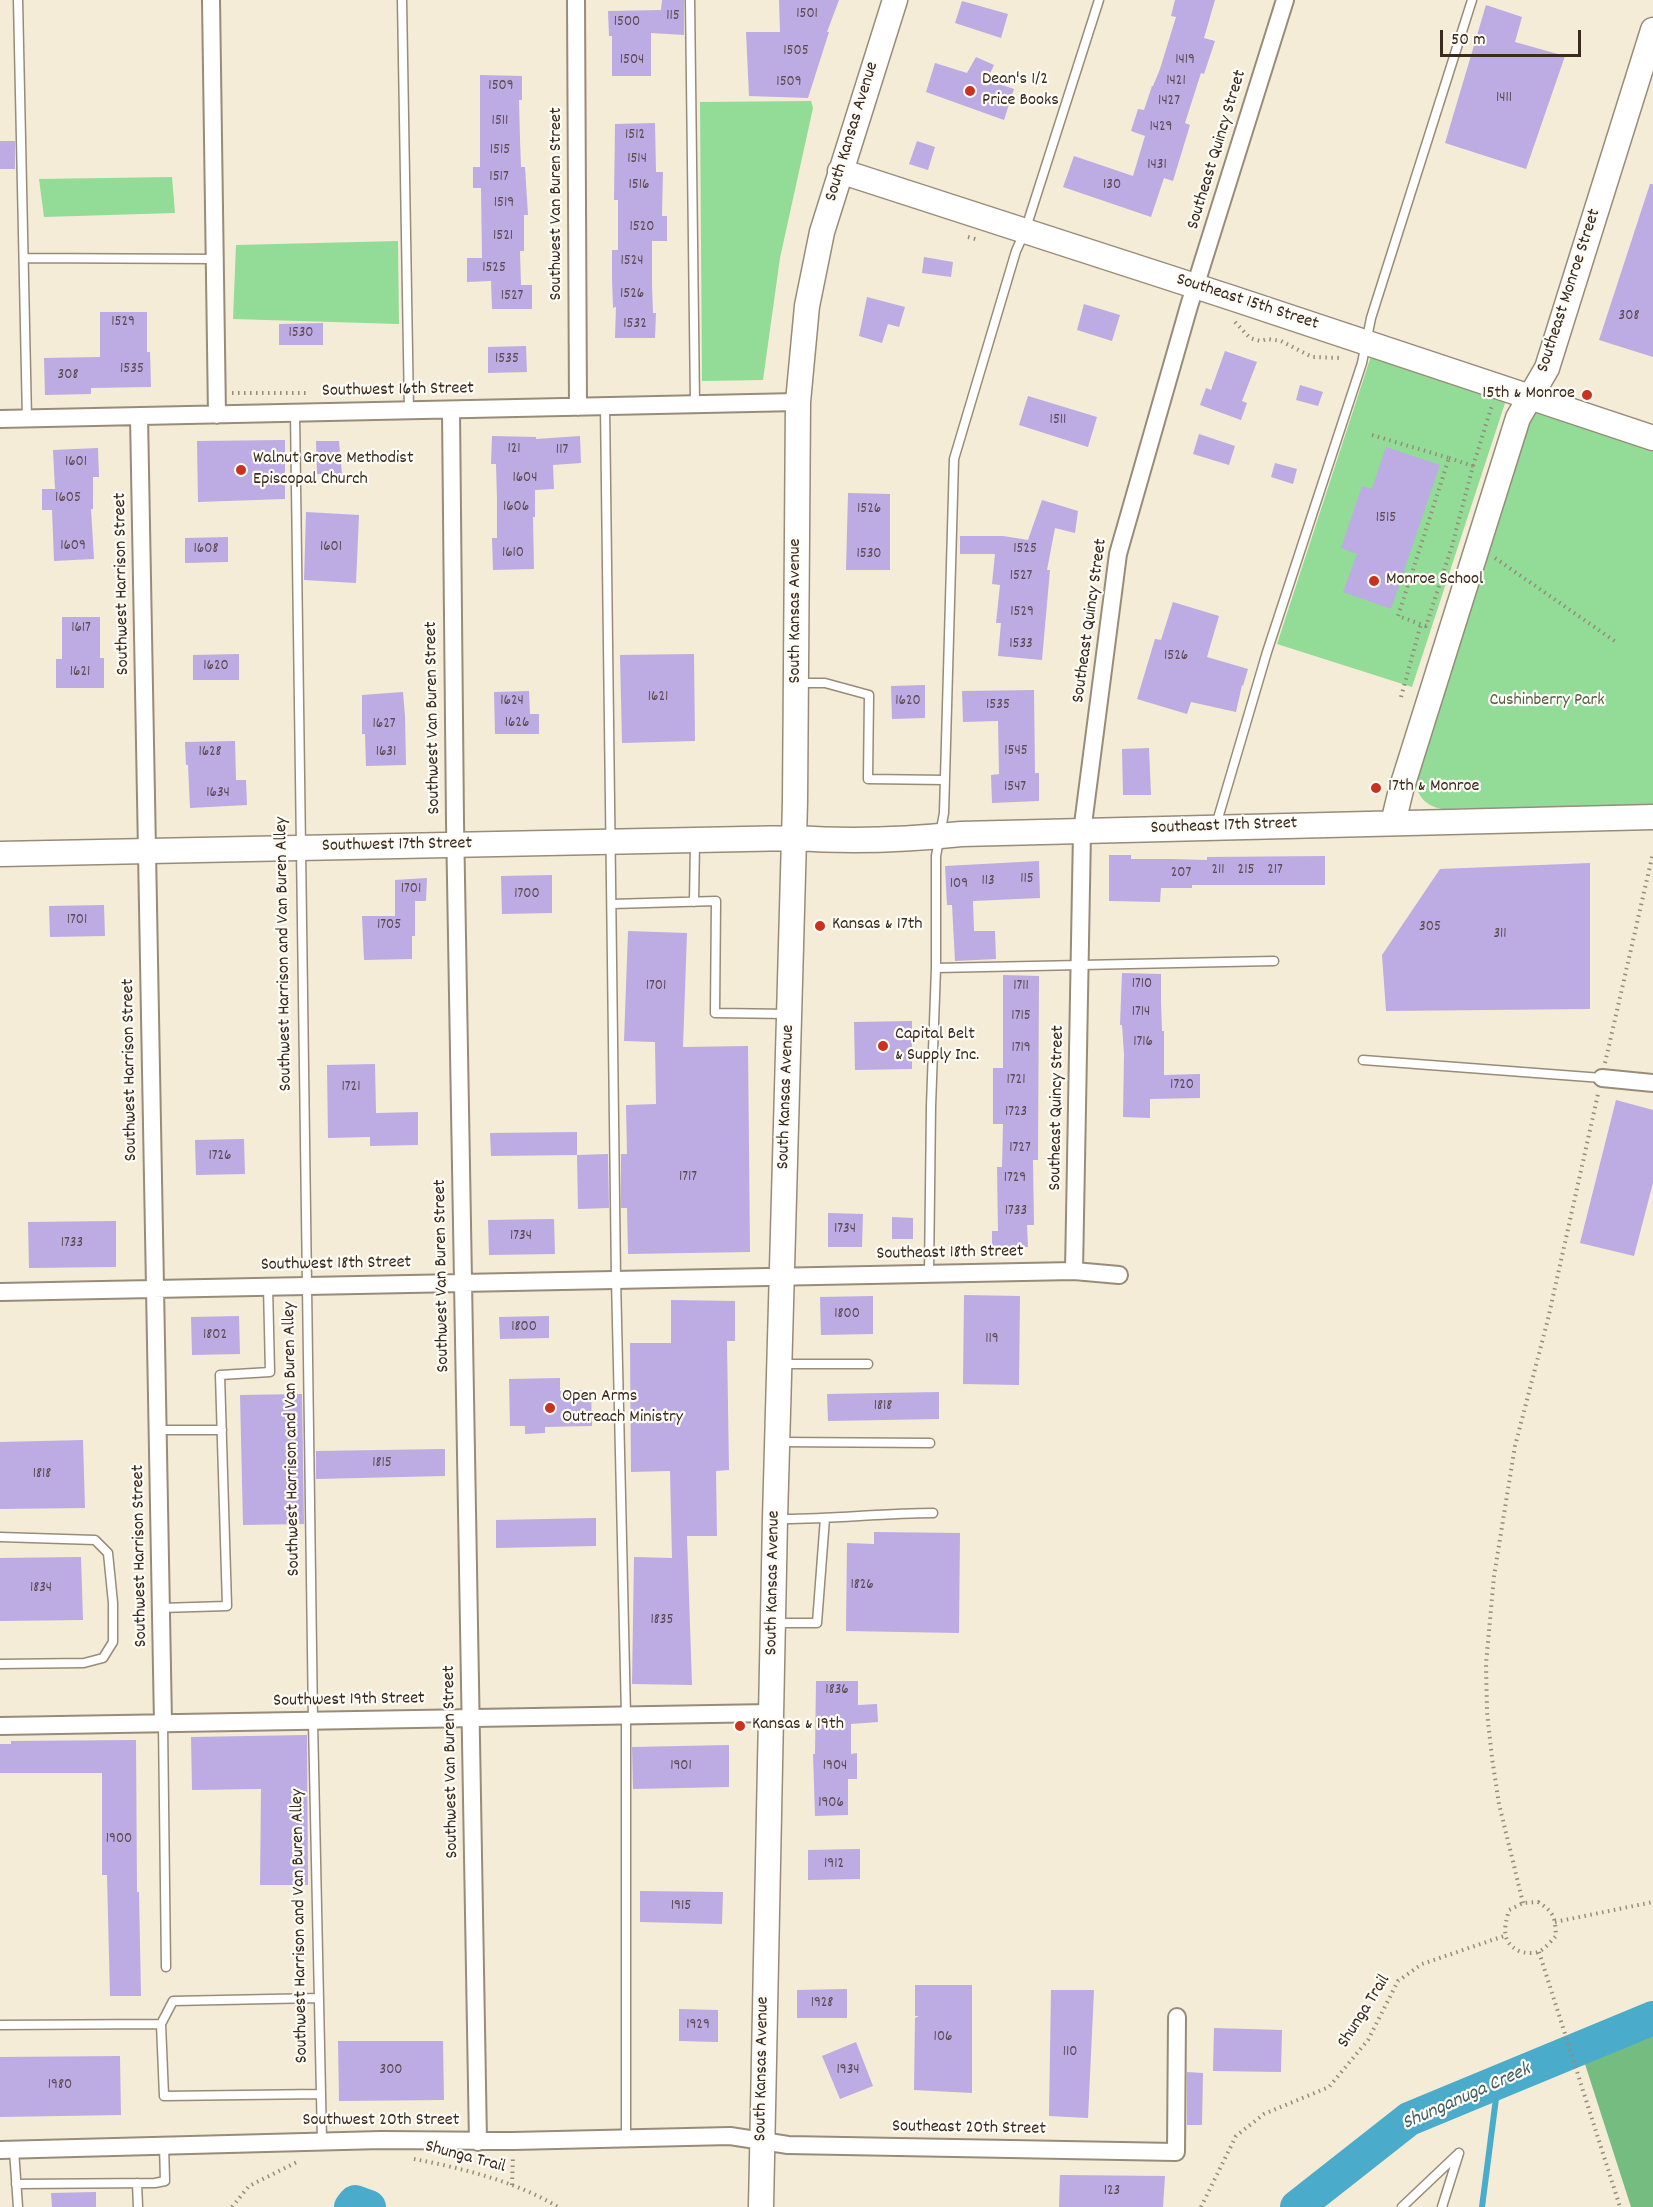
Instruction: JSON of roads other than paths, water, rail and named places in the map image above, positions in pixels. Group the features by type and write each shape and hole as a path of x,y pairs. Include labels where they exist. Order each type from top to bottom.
{"main road":[{"name":"South Kansas Avenue","path":"761,2207 781,1276 795,838 798,402 807,306 822,232 895,0"},
{"name":"Southeast Monroe Street","path":"1393,823 1401,790 1518,418 1547,368 1647,71 1653,30"},
{"name":"Southeast 15th Street","path":"840,171 1020,241 1196,286 1364,352 1531,396 1653,438"},
{"name":"Southeast 17th Street","path":"795,838 833,841 910,840 961,834 1082,832 1215,826 1653,817"},
{"name":"Southwest 17th Street","path":"0,854 795,838"}],"street":[{"path":"211,0 217,415"},
{"name":"Southwest Van Buren Street","path":"576,0 578,407"},
{"name":"Southeast Quincy Street","path":"1074,1271 1082,832 1118,554 1196,286 1285,0"},
{"name":"Southwest 16th Street","path":"0,419 798,402"},
{"name":"Southwest Van Buren Street","path":"451,410 462,1282 478,2142"},
{"name":"Southwest Harrison Street","path":"139,416 163,1723"},
{"path":"1602,1077 1653,1083"},
{"name":"Southeast 18th Street","path":"781,1276 1074,1271 1119,1275"},
{"name":"Southwest 18th Street","path":"0,1292 781,1276"},
{"name":"Southwest 19th Street","path":"0,1726 771,1713"},
{"name":"Southeast 20th Street","path":"762,2141 788,2145 1176,2152 1177,2017"},
{"name":"Southwest 20th Street","path":"7,2150 381,2140 478,2142 730,2136 762,2141"}],"lane":[{"path":"18,0 27,419"},
{"path":"402,0 409,411"},
{"path":"690,0 695,404"},
{"path":"929,1275 931,1106 936,968 936,856 944,813 954,459 1020,241 1099,0"},
{"path":"1215,826 1267,652 1364,352 1371,318 1472,0"},
{"path":"24,258 214,260"},
{"path":"605,406 616,1278 626,1716 626,2139"},
{"name":"Southwest Harrison and Van Buren Alley","path":"295,413 313,1721 322,2141"},
{"path":"796,683 825,683 869,695 868,779 945,780"},
{"path":"694,902 695,840"},
{"path":"612,904 716,900 715,1013 789,1014"},
{"path":"936,968 1274,961"},
{"path":"1363,1060 1602,1077"},
{"path":"161,1608 227,1606 220,1375 270,1372 268,1286"},
{"path":"779,1364 868,1364"},
{"path":"158,1430 222,1430"},
{"path":"777,1442 930,1443"},
{"path":"775,1519 933,1513"},
{"path":"773,1623 816,1623 825,1518"},
{"path":"0,1537 95,1540 108,1553 114,1603 113,1642 103,1658 84,1663 0,1664"},
{"path":"163,1723 166,1967"},
{"path":"319,1998 172,2001 161,2024 165,2096 321,2094"},
{"path":"0,2025 161,2024"},
{"path":"16,2184 165,2181 164,2145"},
{"path":"7,2150 16,2184 18,2207"},
{"path":"1402,2207 1459,2152 1442,2207"},
{"path":"137,2183 138,2207"}],"waterway":[{"name":"Shunganuga Creek","path":"1297,2207 1409,2119 1653,2018"},
{"path":"1482,2207 1498,2083"},
{"name":"Shunganuga Creek","path":"351,2207 355,2202 369,2207"}],"place":[{"name":"Dean's 1/2 Price Books","path":"970,91"},
{"name":"15th & Monroe","path":"1587,395"},
{"name":"Walnut Grove Methodist Episcopal Church","path":"241,470"},
{"name":"Monroe School","path":"1374,581"},
{"name":"17th & Monroe","path":"1376,788"},
{"name":"Kansas & 17th","path":"820,926"},
{"name":"Capital Belt & Supply Inc.","path":"883,1046"},
{"name":"Open Arms Outreach Ministry","path":"550,1408"},
{"name":"Kansas & 19th","path":"740,1726"}],"park label":[{"name":"Cushinberry Park","path":"1547,702"}]}
